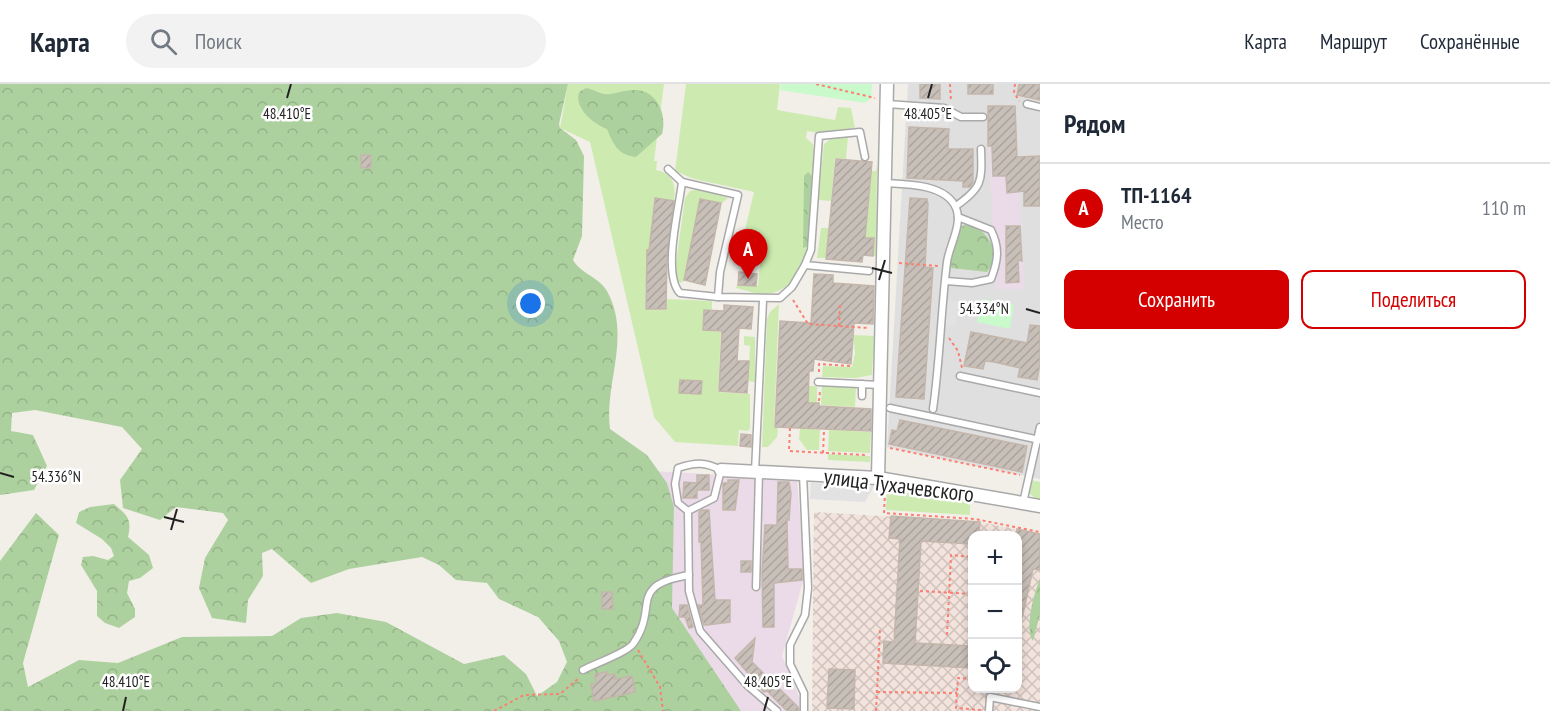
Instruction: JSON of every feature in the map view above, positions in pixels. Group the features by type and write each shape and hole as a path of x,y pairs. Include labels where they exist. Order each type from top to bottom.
{"street":[{"path":"882,479 878,456 887,84"},
{"name":"улица Тухачевского","path":"721,470 882,479 1040,506"}],"lane":[{"path":"887,102 944,108 961,117 983,117"},
{"path":"1027,104 1039,104"},
{"path":"682,182 671,270 673,286 680,294 764,300 780,298 788,292 812,250 819,136 860,132 865,158"},
{"path":"956,206 974,193 982,181 981,149"},
{"path":"668,169 682,182 738,195 720,272 718,297"},
{"path":"885,183 922,186 949,198 956,206 958,217 947,266 933,409"},
{"path":"946,281 972,283 991,279 998,260 998,243 991,230 958,217"},
{"path":"805,265 869,271"},
{"path":"756,587 757,472 764,300"},
{"path":"962,376 1040,393"},
{"path":"818,382 880,385"},
{"path":"862,384 862,396"},
{"path":"890,408 1039,440"},
{"path":"1023,502 1039,440 1040,427"},
{"path":"688,511 714,498 721,470 707,463 695,462 678,468 675,484 678,502 688,511 689,591 700,631 747,685 777,711"},
{"path":"803,474 808,588 805,615 789,645 790,664 804,693 804,711"},
{"path":"583,670 631,646 652,587 663,579 689,575"},
{"path":"989,711 990,696 1040,707"}],"path":[{"path":"816,84 887,102"},
{"path":"950,84 951,112"},
{"path":"1015,84 1016,99 1027,104"},
{"path":"899,263 947,266"},
{"path":"788,292 808,324 872,328"},
{"path":"839,326 840,302"},
{"path":"942,332 954,343 962,376"},
{"path":"818,382 819,364 850,366"},
{"path":"790,428 789,451 887,456 887,447 1029,477"},
{"path":"823,453 824,430"},
{"path":"882,479 884,513 975,519 1040,532"},
{"path":"947,635 951,555 968,557"},
{"path":"920,591 968,594"},
{"path":"876,711 879,629"},
{"path":"634,642 660,687 663,711"},
{"path":"494,711 524,695 560,694 573,685 583,670"},
{"path":"968,678 958,678 956,708 989,711"},
{"path":"877,692 957,693"},
{"path":"502,706 502,711"}],"shaded area":[{"path":"908,84 1040,84 1040,479 887,447"},
{"path":"910,116 949,118 949,127 909,126"},
{"path":"1017,146 1024,289 996,289 989,147"},
{"path":"946,300 958,301 956,326 944,325"},
{"path":"653,471 797,479 805,574 782,656 802,703 800,711 738,711 658,611"},
{"path":"811,483 874,486 865,502 810,499"},
{"path":"814,512 980,522 1040,534 1040,711 812,711"}],"green space":[{"path":"0,84 568,84 559,124 560,128 576,140 584,156 582,236 573,260 576,265 604,286 614,308 617,326 616,360 609,412 610,429 647,455 667,483 674,507 672,608 741,711 0,711 0,561 36,513 59,535 23,663 28,687 79,660 118,663 182,637 272,636 301,618 337,613 386,622 464,664 504,655 526,674 537,696 557,682 567,662 559,641 538,617 499,599 487,583 456,580 439,565 422,557 349,569 311,583 272,549 262,553 263,576 248,600 246,623 212,618 199,588 205,558 228,520 223,513 176,507 160,520 123,508 120,480 142,449 122,427 35,410 12,413 11,431 33,435 47,466 34,490 0,495"},
{"path":"568,84 664,84 654,161 657,161 656,170 662,171 672,180 674,201 654,198 649,250 647,250 645,309 666,310 667,299 712,301 712,310 704,310 703,330 721,332 718,392 750,394 750,428 748,431 739,430 738,446 675,442 654,417 590,142 560,128"},
{"path":"686,84 780,84 777,110 835,120 838,107 851,108 855,128 819,133 807,131 806,138 813,144 814,154 809,238 795,277 782,289 764,294 736,288 737,285 758,286 760,264 743,262 738,259 754,192 694,179 675,171"},
{"path":"781,84 872,84 871,98 865,103 780,90"},
{"path":"586,88 604,94 633,90 648,93 662,111 662,134 636,157 620,151 607,129 596,124 582,110 578,98 579,92"},
{"path":"848,137 846,159 835,158 831,201 818,200 824,144 831,139"},
{"path":"877,162 876,256 863,256 871,171 876,171"},
{"path":"808,172 812,176 808,246 803,248 804,176"},
{"path":"699,189 728,198 722,203 700,199 684,281 680,283 675,277 675,270 685,198 690,191"},
{"path":"970,223 988,238 991,244 994,257 987,272 951,268 950,261 958,228"},
{"path":"821,228 829,228 826,258 817,258"},
{"path":"982,299 1014,305 1010,329 977,322"},
{"path":"779,304 774,427 778,428 777,437 768,447 762,447 767,319 770,312"},
{"path":"853,335 874,336 872,375 856,378 822,377 823,366 852,367 855,354"},
{"path":"744,336 755,337 755,382 748,381 750,346 744,345"},
{"path":"809,386 817,386 817,403 798,402 799,389 809,389"},
{"path":"822,386 856,387 855,407 821,405"},
{"path":"800,428 820,430 819,450 807,450 799,439"},
{"path":"829,430 871,432 870,453 828,451"},
{"path":"828,454 870,456 870,462 828,460"},
{"path":"1031,480 1040,482 1040,502 1029,493"},
{"path":"887,487 970,502 970,515 886,510"},
{"path":"114,504 128,518 128,537 149,555 153,568 140,578 129,581 127,593 135,609 135,617 119,628 105,623 97,616 97,591 81,565 83,557 93,556 108,560 114,556 111,548 102,539 76,523 79,512 90,507"},
{"path":"1040,579 1040,614 1033,641 1029,628 1033,601"}],"building":[{"path":"920,84 940,84 940,99 920,98"},
{"path":"968,84 993,84 993,94 968,94"},
{"path":"1019,84 1040,84 1040,100 1017,95"},
{"path":"988,106 1015,106 1017,157 1040,156 1040,206 1024,206 1024,191 1007,193 1006,176 993,176 992,146 988,146"},
{"path":"909,127 949,129 948,149 973,149 973,182 970,187 963,187 963,181 907,178"},
{"path":"361,155 371,155 371,168 361,168"},
{"path":"836,159 872,162 865,238 874,238 873,256 863,255 862,262 826,259"},
{"path":"655,198 674,201 667,256 666,309 646,309 647,250 649,251"},
{"path":"910,198 927,199 925,267 933,268 924,399 896,397"},
{"path":"700,199 721,203 705,285 684,280"},
{"path":"1006,226 1020,226 1022,261 1018,260 1019,282 1006,283"},
{"path":"739,272 757,274 756,286 738,285"},
{"path":"814,274 833,275 833,283 874,286 873,324 854,323 851,364 814,359 813,371 809,371 808,403 819,403 819,406 871,409 871,431 775,427 780,321 811,323"},
{"path":"724,305 753,307 751,329 739,328 737,361 749,361 747,393 719,391 722,331 703,330 704,310 724,311"},
{"path":"1030,325 1040,326 1040,364 1037,380 1018,377 1020,368 994,362 985,361 983,369 964,366 971,332 1027,343"},
{"path":"680,380 702,381 701,394 679,393"},
{"path":"900,420 1027,446 1022,472 889,444 892,430 897,431"},
{"path":"741,434 751,435 751,447 740,446"},
{"path":"697,475 709,475 709,490 697,490 697,498 683,498 684,482 697,483"},
{"path":"728,480 739,480 735,510 723,510 723,483 728,483"},
{"path":"778,482 789,482 791,493 789,520 787,519 788,569 802,569 802,580 774,583 774,627 763,627 762,572 765,525 777,525"},
{"path":"709,510 715,600 730,600 730,622 704,625 698,605 703,605 701,542 699,542 699,512"},
{"path":"891,516 980,522 979,531 968,531 968,544 921,541 915,643 968,646 968,668 883,663 884,641 894,642 900,539 889,538"},
{"path":"1017,529 1040,534 1040,570 1033,569 1022,618 1022,531 1017,531"},
{"path":"741,561 751,561 751,572 741,572"},
{"path":"602,592 612,592 613,609 602,609"},
{"path":"680,605 687,605 693,627 689,628 685,617 679,617"},
{"path":"755,638 752,662 798,707 799,711 787,711 767,691 764,692 735,658"},
{"path":"829,669 855,670 854,709 827,708"},
{"path":"607,672 607,675 615,674 615,679 632,676 635,692 594,701 591,684 596,684 595,674"}],"place":[{"name":"ТП-1164","path":"748,279"}]}
